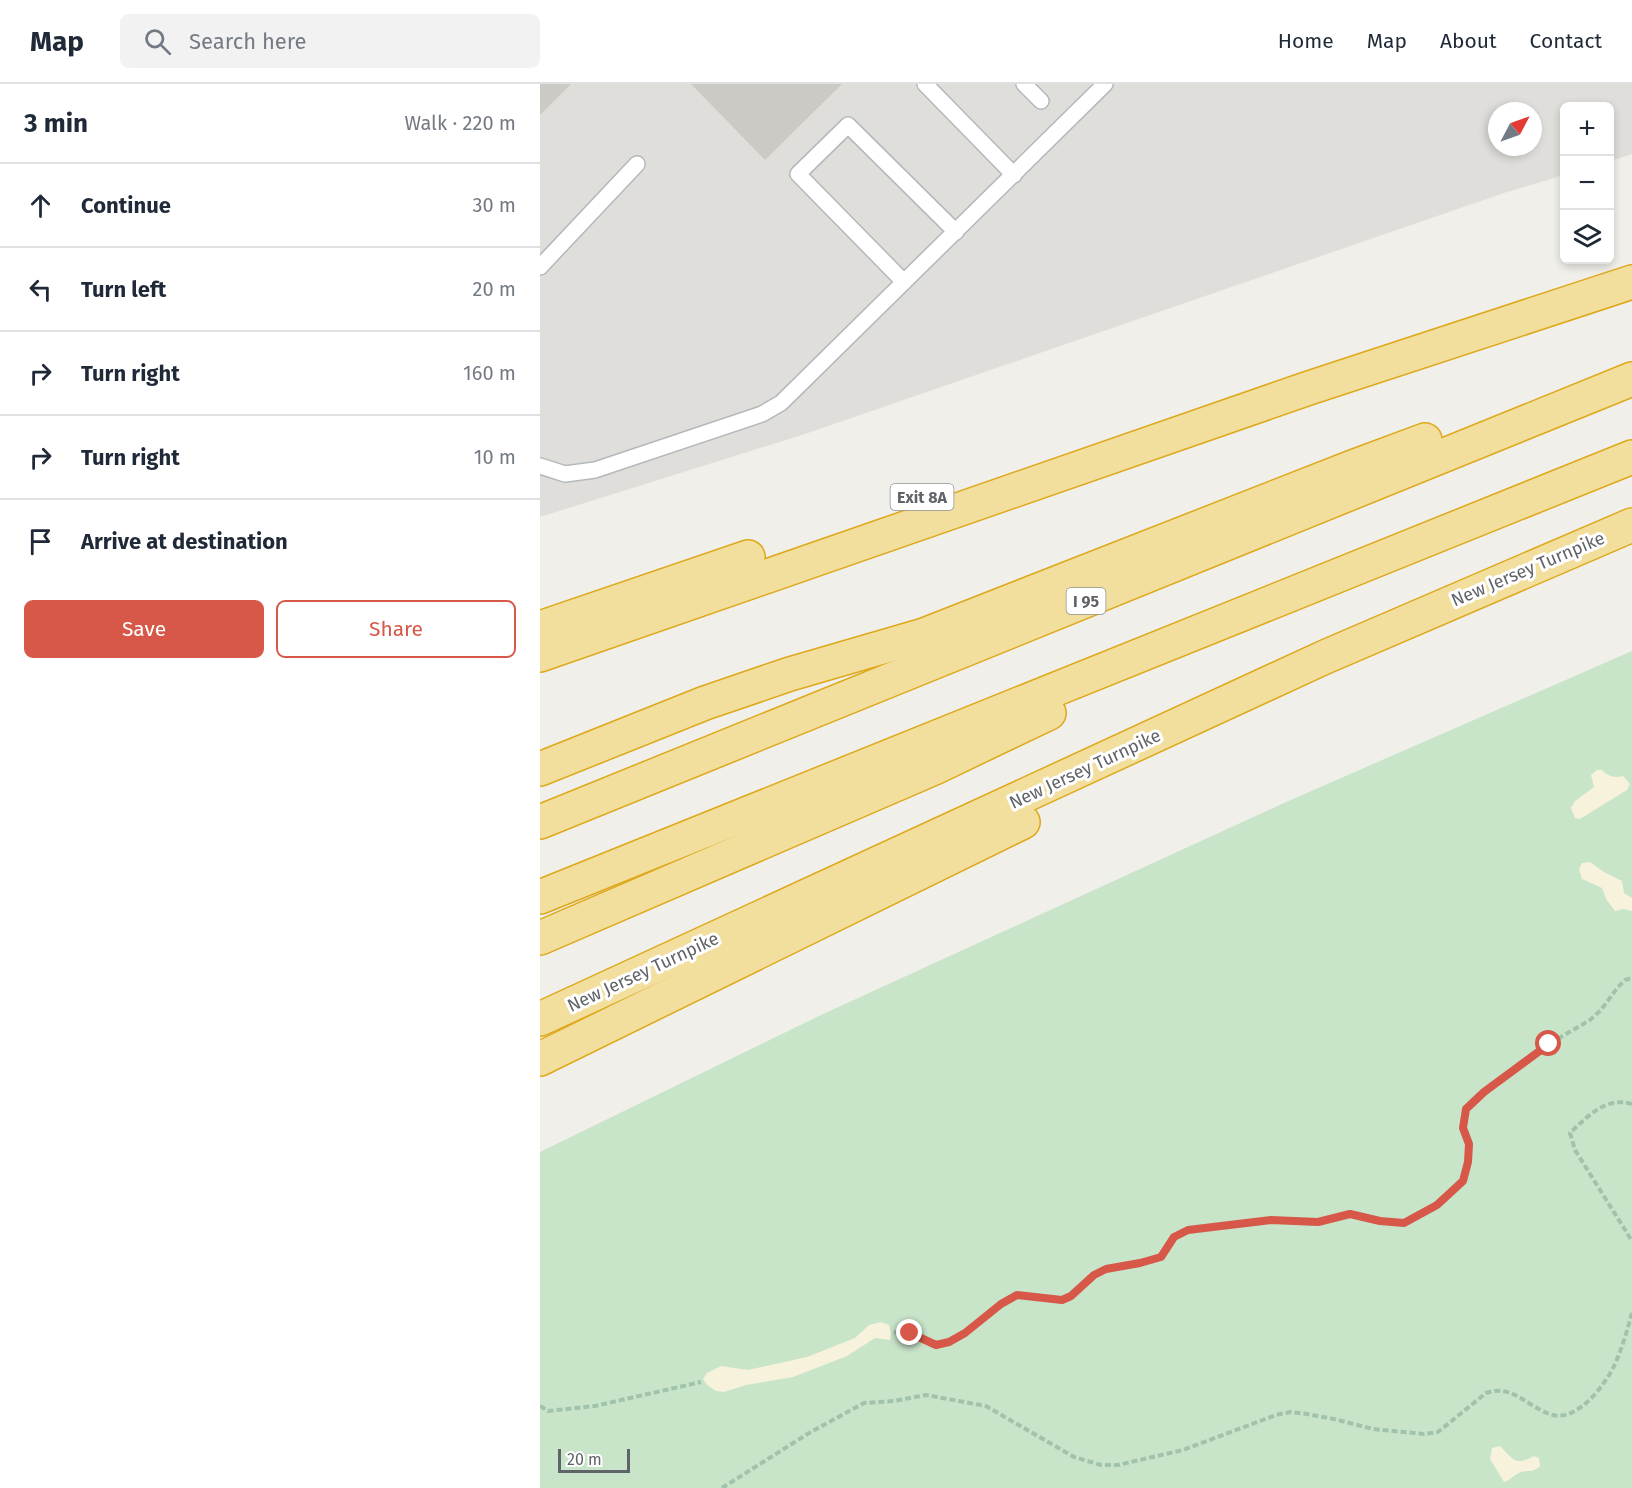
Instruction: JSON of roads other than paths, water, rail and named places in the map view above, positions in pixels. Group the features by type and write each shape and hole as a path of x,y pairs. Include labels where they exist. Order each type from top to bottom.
{"highway":[{"path":"540,655 1309,388 1632,282"},
{"path":"540,769 705,703 790,674 924,635 1428,439 1632,372"},
{"name":"I 95","path":"540,822 1632,379"},
{"name":"Exit 8A","path":"540,628 1031,459 1157,422 1309,388"},
{"path":"540,897 1632,457"},
{"name":"New Jersey Turnpike","path":"540,1019 1324,657 1632,525"},
{"path":"540,938 934,768 1357,567"},
{"path":"540,1059 1062,802 1154,754 1324,657"}],"lane":[{"path":"925,84 1014,175"},
{"path":"1024,84 1041,101"},
{"path":"540,466 565,474 595,470 762,414 781,403 1105,84"},
{"path":"904,282 798,174 848,125 956,232"},
{"path":"540,267 637,164"}]}
